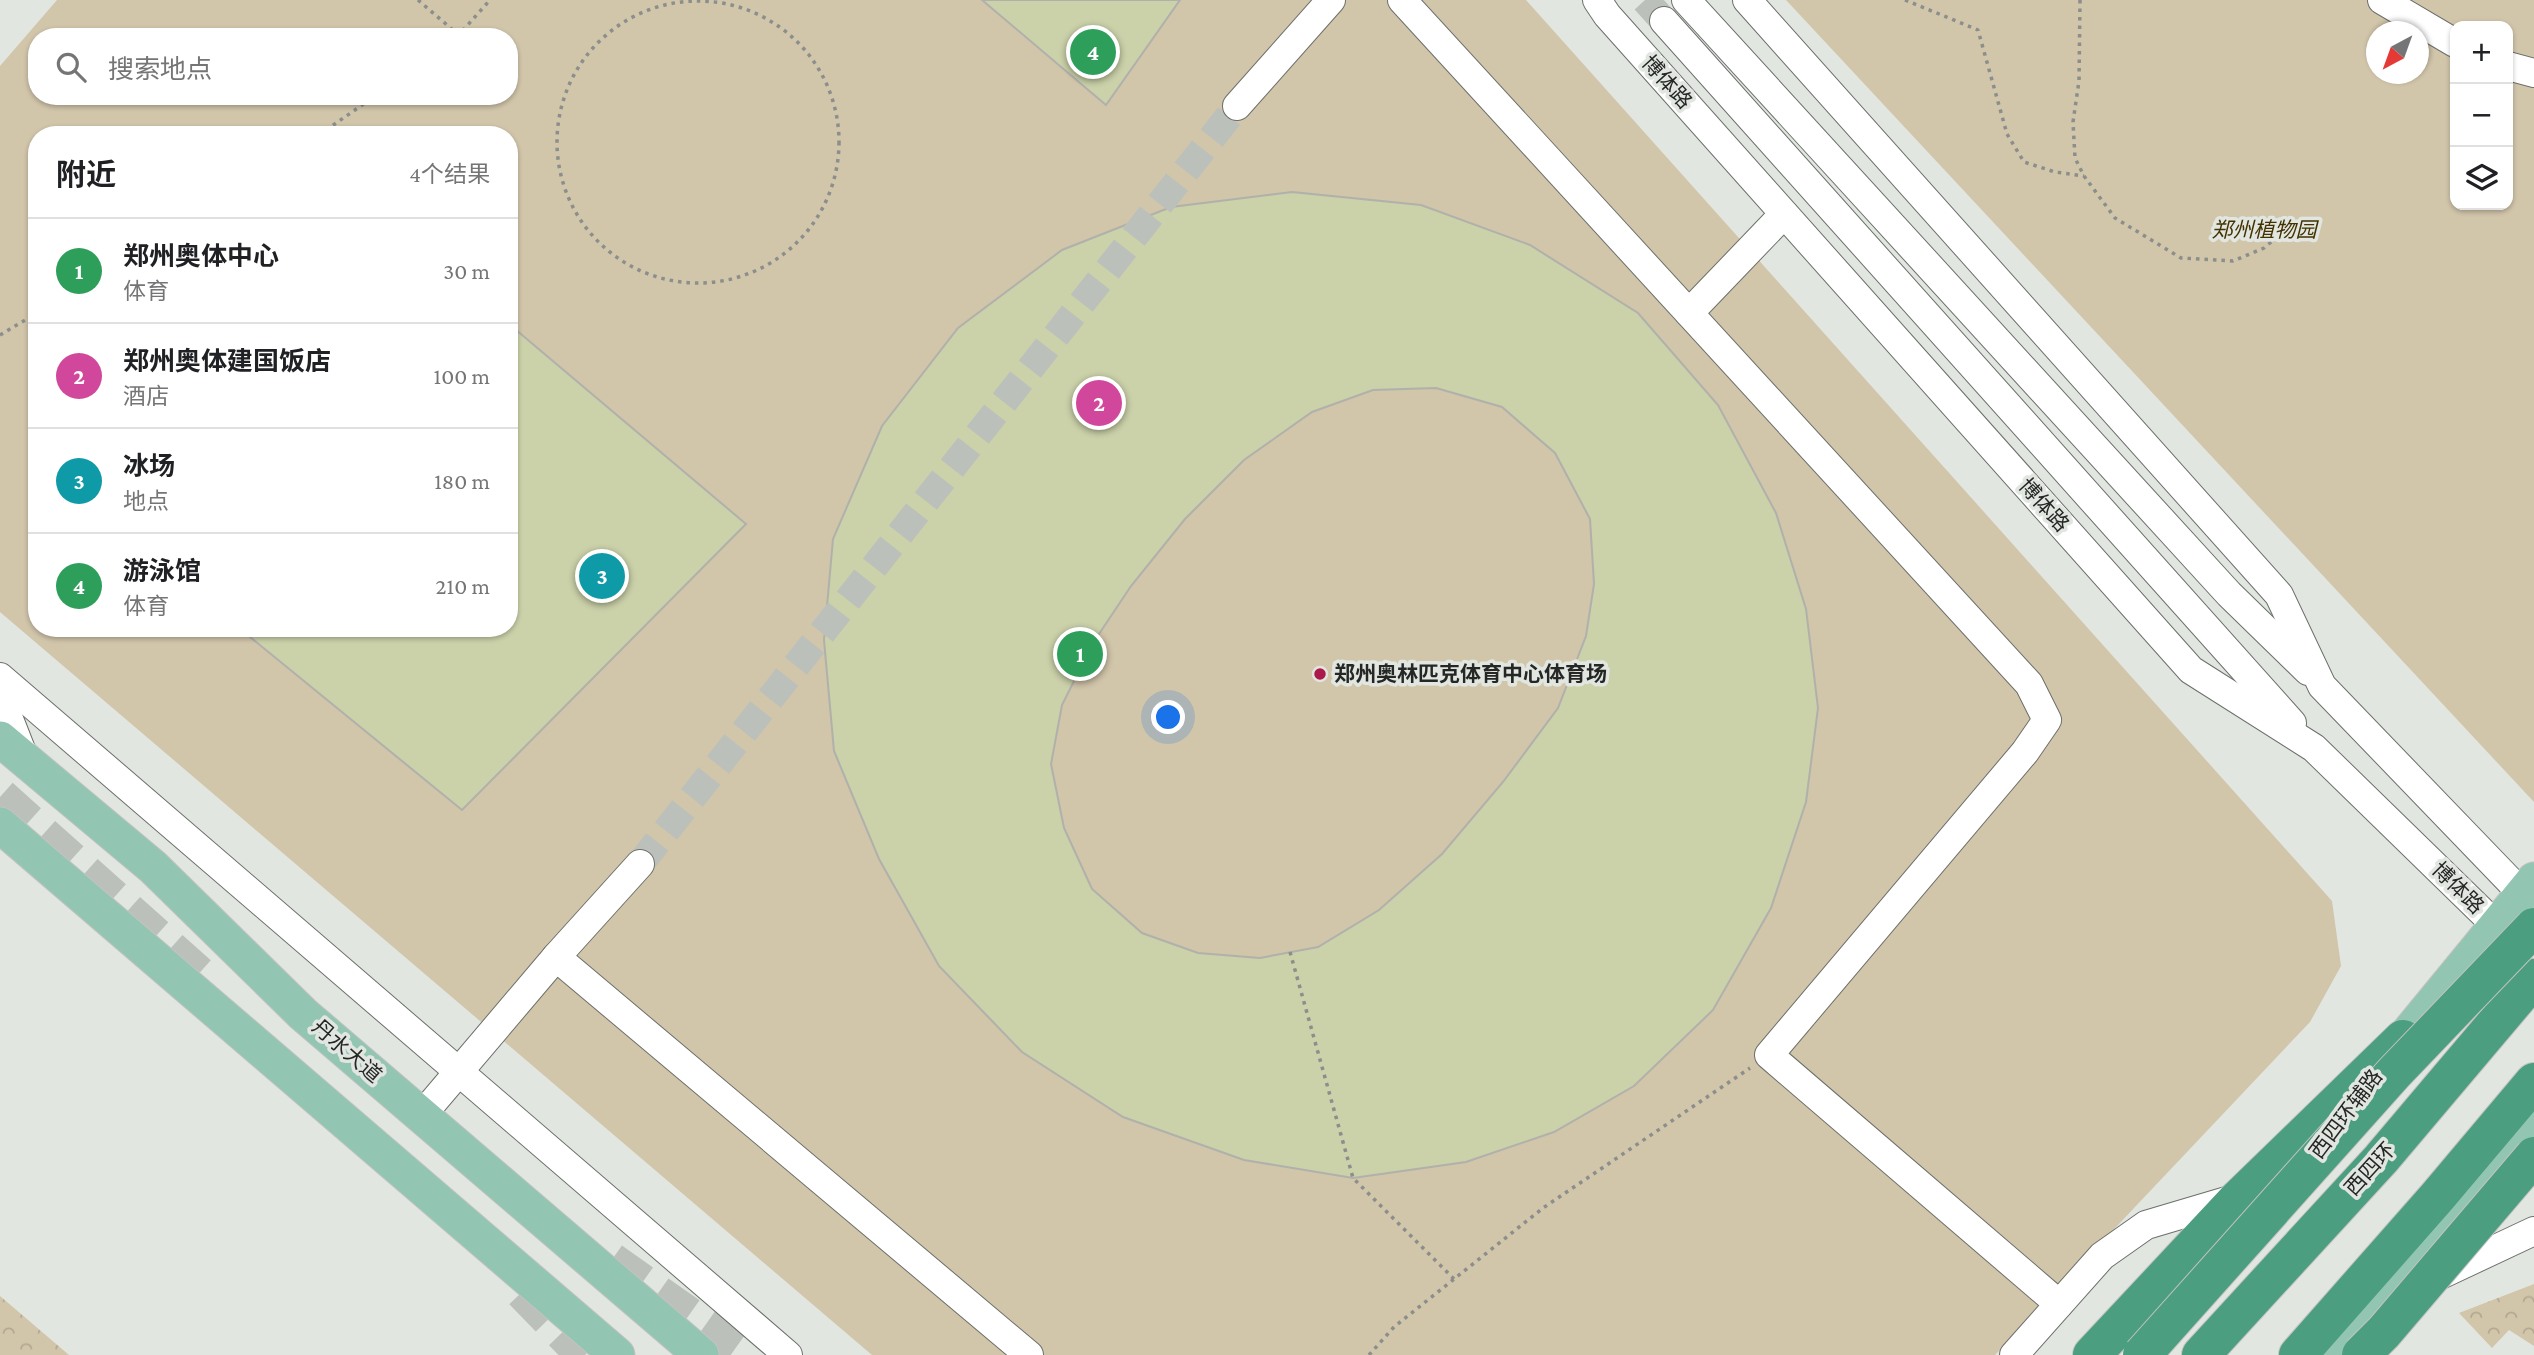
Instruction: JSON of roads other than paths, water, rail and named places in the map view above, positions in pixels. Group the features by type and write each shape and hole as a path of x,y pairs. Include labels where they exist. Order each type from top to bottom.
{"highway":[{"path":"2142,1355 2394,1073 2524,907"},
{"name":"西四环","path":"2201,1355 2381,1159 2534,978"},
{"path":"2092,1355 2240,1197 2403,1039"},
{"path":"2298,1355 2534,1082"},
{"path":"2361,1355 2534,1156"},
{"path":"2379,1355 2425,1284"}],"main road":[{"name":"丹水大道","path":"13,750 153,867 303,1014 701,1355"},
{"path":"0,825 617,1355"},
{"name":"西四环辅路","path":"2167,1355 2221,1295 2343,1112 2403,1039 2524,907"},
{"path":"2323,1355 2534,1122"}],"street":[{"path":"1237,106 1331,0"},
{"path":"1402,0 2029,684 2047,720 2025,752 1769,1055 2059,1304"},
{"name":"博体路","path":"1597,0 1606,15 2191,670 2314,748 2524,907"},
{"path":"1686,0 2229,594 2322,686"},
{"name":"博体路","path":"1747,0 2279,595 2322,686 2524,907 2534,964"},
{"path":"2382,0 2450,40"},
{"path":"1664,21 2314,748"},
{"path":"2513,67 2534,73"},
{"path":"1689,313 1784,214"},
{"path":"0,677 788,1355"},
{"path":"0,696 13,750"},
{"path":"422,1115 556,957 640,864"},
{"path":"556,957 1029,1355"},
{"path":"2014,1355 2102,1256 2146,1225 2240,1197"},
{"path":"2362,1312 2534,1231"}],"tunnel":[{"path":"1645,0 1664,21"},
{"path":"640,864 1237,106"},
{"path":"0,797 202,978"},
{"path":"611,1261 744,1355"},
{"path":"523,1291 585,1355"}],"place":[{"name":"游泳馆","path":"1093,52"},
{"name":"郑州奥体建国饭店","path":"1099,403"},
{"name":"冰场","path":"602,576"},
{"name":"郑州奥体中心","path":"1080,654"},
{"name":"郑州奥林匹克体育中心体育场","path":"1320,674"}],"park label":[{"name":"郑州植物园","path":"2264,230"}]}
